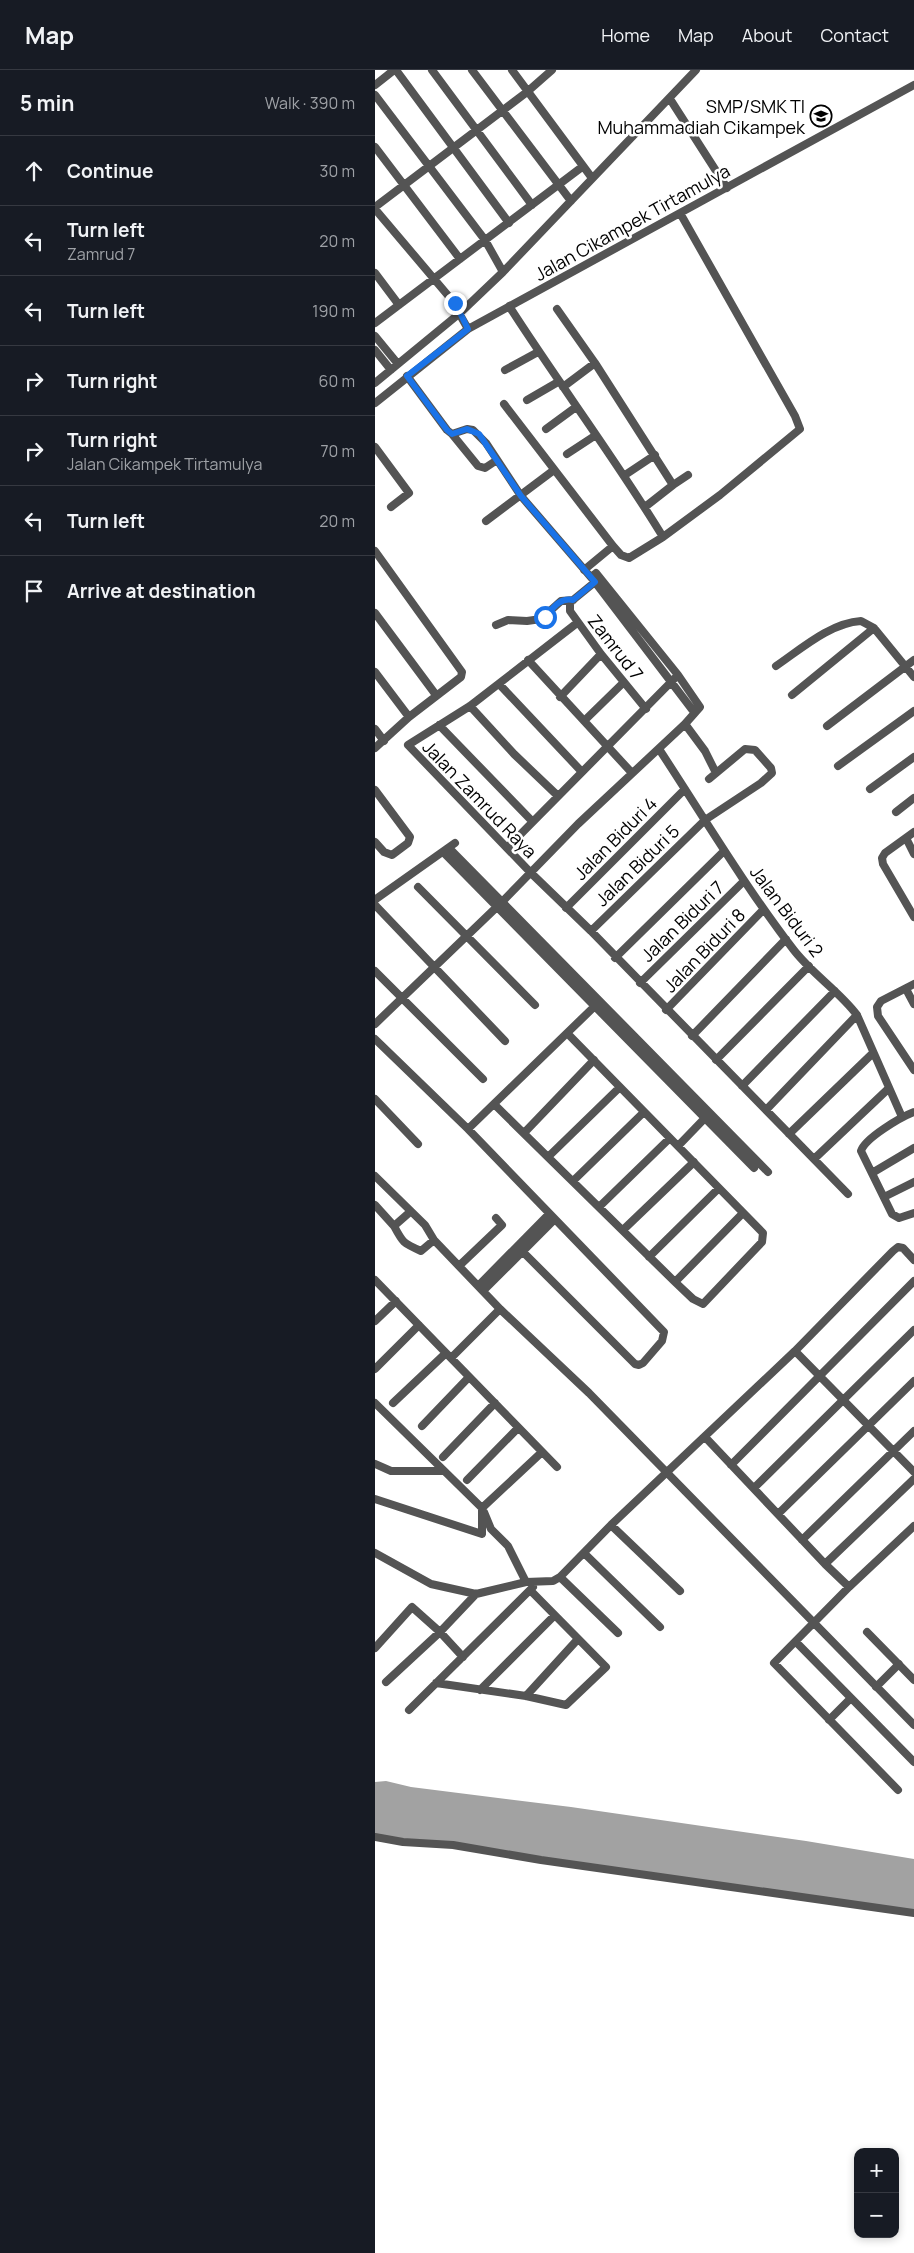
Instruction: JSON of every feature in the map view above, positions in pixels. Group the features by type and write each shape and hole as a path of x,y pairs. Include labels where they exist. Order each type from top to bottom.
{"street":[{"path":"375,85 395,70 509,223"},
{"path":"432,70 532,205"},
{"path":"472,70 571,201"},
{"path":"512,70 592,178"},
{"path":"468,329 451,299 433,280 375,208 527,92 552,70"},
{"path":"375,383 460,313 503,272 696,70"},
{"name":"Jalan Cikampek Tirtamulya","path":"375,402 468,329 914,85"},
{"path":"375,95 430,165 485,240 503,272"},
{"path":"670,99 727,188"},
{"path":"375,147 460,260"},
{"path":"375,323 582,167"},
{"path":"505,404 613,546 621,555 629,558 663,537 720,495 800,429 795,416 681,213"},
{"path":"375,273 399,305"},
{"path":"509,306 560,385 625,475 663,537"},
{"path":"557,309 595,363 673,485"},
{"path":"375,336 394,367"},
{"path":"375,350 405,378 478,466 485,468 497,460"},
{"path":"505,370 538,352"},
{"path":"527,400 560,385 595,363"},
{"path":"546,430 576,408"},
{"path":"375,1024 500,905 578,824 685,724 694,712 675,678 521,496 486,443 473,430 467,429 452,434"},
{"path":"567,454 597,434"},
{"path":"375,447 409,493 391,506"},
{"path":"625,475 655,455"},
{"path":"486,521 554,470"},
{"path":"645,507 688,475"},
{"path":"584,570 613,546"},
{"path":"375,551 462,672 461,677 435,695 375,748"},
{"name":"Zamrud 7","path":"593,579 573,600 569,607 570,611 601,654 646,709"},
{"path":"496,625 508,620 527,621 541,619 561,601 565,599 573,600"},
{"path":"375,613 435,695"},
{"path":"776,666 831,630 861,621 874,628 914,678"},
{"path":"532,821 439,725 470,706 577,623"},
{"path":"793,695 874,628"},
{"path":"561,697 601,654"},
{"path":"528,660 632,773"},
{"path":"827,726 914,660"},
{"path":"375,672 409,717"},
{"path":"507,848 675,678"},
{"path":"584,722 624,682"},
{"path":"499,684 582,772"},
{"path":"470,706 514,754 558,796"},
{"path":"838,766 914,711"},
{"path":"685,724 705,751 716,772 709,779"},
{"name":"Jalan Zamrud Raya","path":"439,725 408,745 531,873 591,931 615,958 848,1194"},
{"path":"375,729 384,741"},
{"name":"Jalan Biduri 5","path":"591,931 705,820 761,783 772,773 771,768 765,761 755,750 750,748 745,749 716,772"},
{"name":"Jalan Biduri 2","path":"659,749 763,910 809,966 847,1002 857,1016 901,1117"},
{"path":"870,789 914,757"},
{"name":"Jalan Biduri 4","path":"566,908 685,789"},
{"path":"375,790 410,837 408,843 392,854 384,852 375,842"},
{"path":"896,812 914,798"},
{"path":"914,832 885,853 882,858 883,864 914,917"},
{"path":"905,838 914,854"},
{"path":"505,1041 376,902 449,847 493,898 729,1137 754,1168"},
{"path":"615,958 724,851"},
{"name":"Jalan Biduri 7","path":"640,983 744,881"},
{"path":"418,887 535,1005"},
{"name":"Jalan Biduri 8","path":"666,1010 763,910"},
{"path":"692,1036 786,939"},
{"path":"716,1060 809,966"},
{"path":"375,971 483,1079"},
{"path":"914,984 881,1001 877,1007 878,1016 914,1070"},
{"path":"906,989 914,1004"},
{"path":"742,1086 835,991"},
{"path":"468,1129 495,1105 597,1004"},
{"path":"766,1110 857,1016"},
{"path":"495,1105 675,1282 693,1299 703,1304 762,1242 763,1233 567,1033"},
{"path":"375,1039 468,1129 664,1332 662,1341 643,1363 635,1364 523,1252"},
{"path":"789,1134 873,1053"},
{"path":"524,1133 594,1060"},
{"path":"662,1070 705,1118 769,1172"},
{"path":"548,1157 620,1087"},
{"path":"814,1159 888,1088"},
{"path":"375,1099 418,1144"},
{"path":"573,1182 644,1112"},
{"path":"914,1112 901,1117 862,1147 861,1151 892,1214 896,1217 914,1212"},
{"path":"678,1146 705,1118"},
{"path":"599,1207 670,1138"},
{"path":"871,1172 914,1148"},
{"path":"623,1230 693,1162"},
{"path":"375,1176 425,1225 434,1240 460,1265 500,1309 589,1393 914,1725"},
{"path":"884,1197 914,1182"},
{"path":"649,1257 719,1188"},
{"path":"375,1206 394,1226 400,1240 405,1244 421,1251 434,1240"},
{"path":"394,1226 410,1212"},
{"path":"675,1282 743,1213"},
{"path":"481,1288 523,1252 551,1217"},
{"path":"481,1288 551,1217"},
{"path":"460,1265 502,1225 496,1218"},
{"path":"375,1553 431,1584 476,1594 526,1582 553,1581 560,1577 795,1351 893,1251 903,1248 914,1260"},
{"path":"375,1280 557,1467"},
{"path":"731,1465 914,1281"},
{"path":"375,1321 396,1301"},
{"path":"393,1403 449,1356 500,1309"},
{"path":"375,1369 419,1326"},
{"path":"754,1488 914,1330"},
{"path":"795,1351 914,1472"},
{"path":"421,1426 469,1377"},
{"path":"778,1514 914,1381"},
{"path":"375,1403 482,1508 491,1529 508,1546 526,1582"},
{"path":"443,1457 495,1403"},
{"path":"467,1480 518,1428"},
{"path":"802,1540 914,1431"},
{"path":"705,1437 849,1587"},
{"path":"375,1499 482,1534 482,1508 542,1452"},
{"path":"375,1464 391,1471 443,1471"},
{"path":"825,1564 914,1479"},
{"path":"611,1526 680,1591"},
{"path":"898,1790 774,1663 849,1587 914,1526"},
{"path":"584,1553 660,1627"},
{"path":"560,1577 618,1633"},
{"path":"409,1710 531,1591 536,1583"},
{"path":"436,1683 526,1696 566,1705 606,1667 531,1591"},
{"path":"386,1682 440,1632 476,1594"},
{"path":"375,1648 412,1607 440,1632 463,1658"},
{"path":"480,1690 554,1616"},
{"path":"867,1632 914,1680"},
{"path":"526,1696 578,1639"},
{"path":"796,1642 914,1762"},
{"path":"876,1687 899,1664"},
{"path":"829,1720 851,1698"},
{"path":"375,1837 403,1842 453,1845 541,1860 914,1913"}],"shaded area":[{"path":"386,1781 411,1787 571,1807 806,1841 914,1859 914,1913 375,1837 375,1782"}],"place":[{"name":"SMP/SMK TI Muhammadiah Cikampek","path":"821,116"}],"route":[{"path":"455,303 468,329 407,376 447,430 452,434 467,429 479,434 521,496 595,582 573,600 565,599 557,604 545,617"}]}
